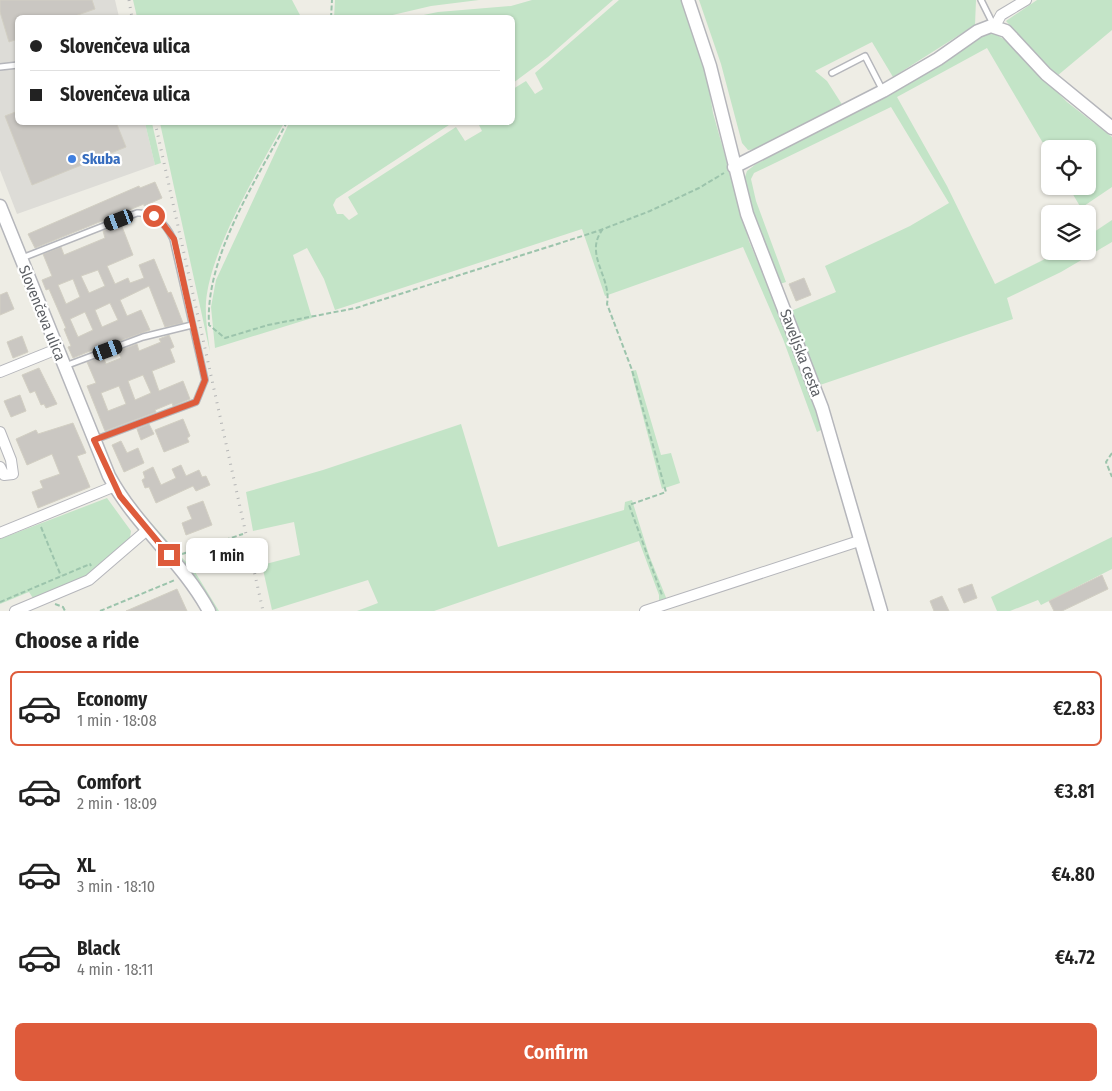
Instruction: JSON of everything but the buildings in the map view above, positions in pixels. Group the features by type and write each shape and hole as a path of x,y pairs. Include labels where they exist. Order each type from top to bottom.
{"street":[{"name":"Saveljska cesta","path":"688,0 710,66 734,167 756,242 822,408 859,541 881,611"},
{"path":"994,26 1001,15 1026,0"},
{"path":"734,167 883,91 938,59 978,31 994,26 1006,31 1046,74 1112,128"},
{"name":"Slovenčeva ulica","path":"1,213 94,440 115,486 147,530 187,577 209,611"},
{"path":"0,372 57,349"},
{"path":"0,432 11,460 13,474 4,475 0,467"},
{"path":"0,533 115,486"},
{"path":"15,611 89,580 147,530"},
{"path":"644,611 859,541"}],"lane":[{"path":"981,0 994,26"},
{"path":"832,73 865,56 883,91"},
{"path":"0,67 15,65"},
{"name":"Slovenčeva ulica","path":"20,259 137,213 146,212 163,224 174,239 205,380 196,402 94,440"},
{"name":"Slovenčeva ulica","path":"64,367 143,337 192,325"}],"path":[{"path":"331,15 332,0"},
{"path":"285,125 230,233 213,282 209,325 225,338 245,334 268,325 356,308 604,229 700,188 734,167"},
{"path":"604,229 596,238 594,248 608,295 607,304 632,370 666,492 628,505 665,604"},
{"path":"1112,453 1106,462 1112,477"},
{"path":"38,518 61,576"},
{"path":"182,554 243,534"},
{"path":"0,602 90,564"},
{"path":"100,611 177,579"},
{"path":"111,606 113,611"}],"shaded area":[{"path":"0,0 115,0 119,15 15,15 15,125 145,125 155,165 17,214 0,170"}],"green space":[{"path":"133,0 292,0 300,15 137,15"},
{"path":"335,0 479,0 431,6 393,15 334,15"},
{"path":"532,0 613,0 548,57 515,82 515,15 424,15 438,12 511,6"},
{"path":"619,0 684,0 705,63 713,113 749,241 788,334 823,429 817,432 783,339 743,247 605,296 582,229 335,310 324,279 307,248 293,255 312,318 215,348 211,307 216,280 288,125 449,125 336,199 333,205 337,214 343,214 349,220 358,214 348,197 456,127 465,141 482,131 479,125 515,125 515,88 526,81 535,94 543,89 535,73"},
{"path":"699,0 976,0 975,25 893,77 872,42 815,71 827,81 843,106 757,149 748,150 742,143 721,64"},
{"path":"1037,0 1112,0 1112,30 1057,76 1006,21"},
{"path":"986,34 995,34 1007,41 1067,102 1112,137 1112,187 1085,205 1079,205 1073,195 1096,195 1096,140 1041,140 987,48 897,97 947,186 995,284 1043,260 1081,260 1007,298 1013,319 820,385 791,311 836,292 825,266 910,226 949,203 891,107 754,173 751,179 756,201 786,282 780,284 743,183 747,171 756,164 887,95"},
{"path":"145,125 152,125 161,163 155,165"},
{"path":"160,125 283,125 237,210 216,259 209,281 206,302 206,321 210,352"},
{"path":"1112,220 1112,242 1096,251 1096,231"},
{"path":"636,370 661,455 671,453 680,483 662,489 631,371"},
{"path":"461,424 498,547 624,510 625,502 632,500 649,555 667,600 659,603 659,595 639,541 434,611 357,611 378,603 368,580 272,610 262,565 300,555 294,522 253,531 246,492 323,470"},
{"path":"107,498 131,531 130,538 91,574 33,598 29,592 0,604 0,539"},
{"path":"142,516 145,516 195,572 219,611 215,611 193,574"},
{"path":"1112,537 1112,569 1041,605 1038,600 1010,611 997,611 991,597"}],"railway":[{"path":"129,0 132,15"},
{"path":"156,125 263,611"}],"place":[{"name":"Skuba","path":"72,159"}],"route":[{"path":"154,216 163,224 174,239 205,380 202,392 196,402 94,440 109,476 120,496 169,555"}]}
